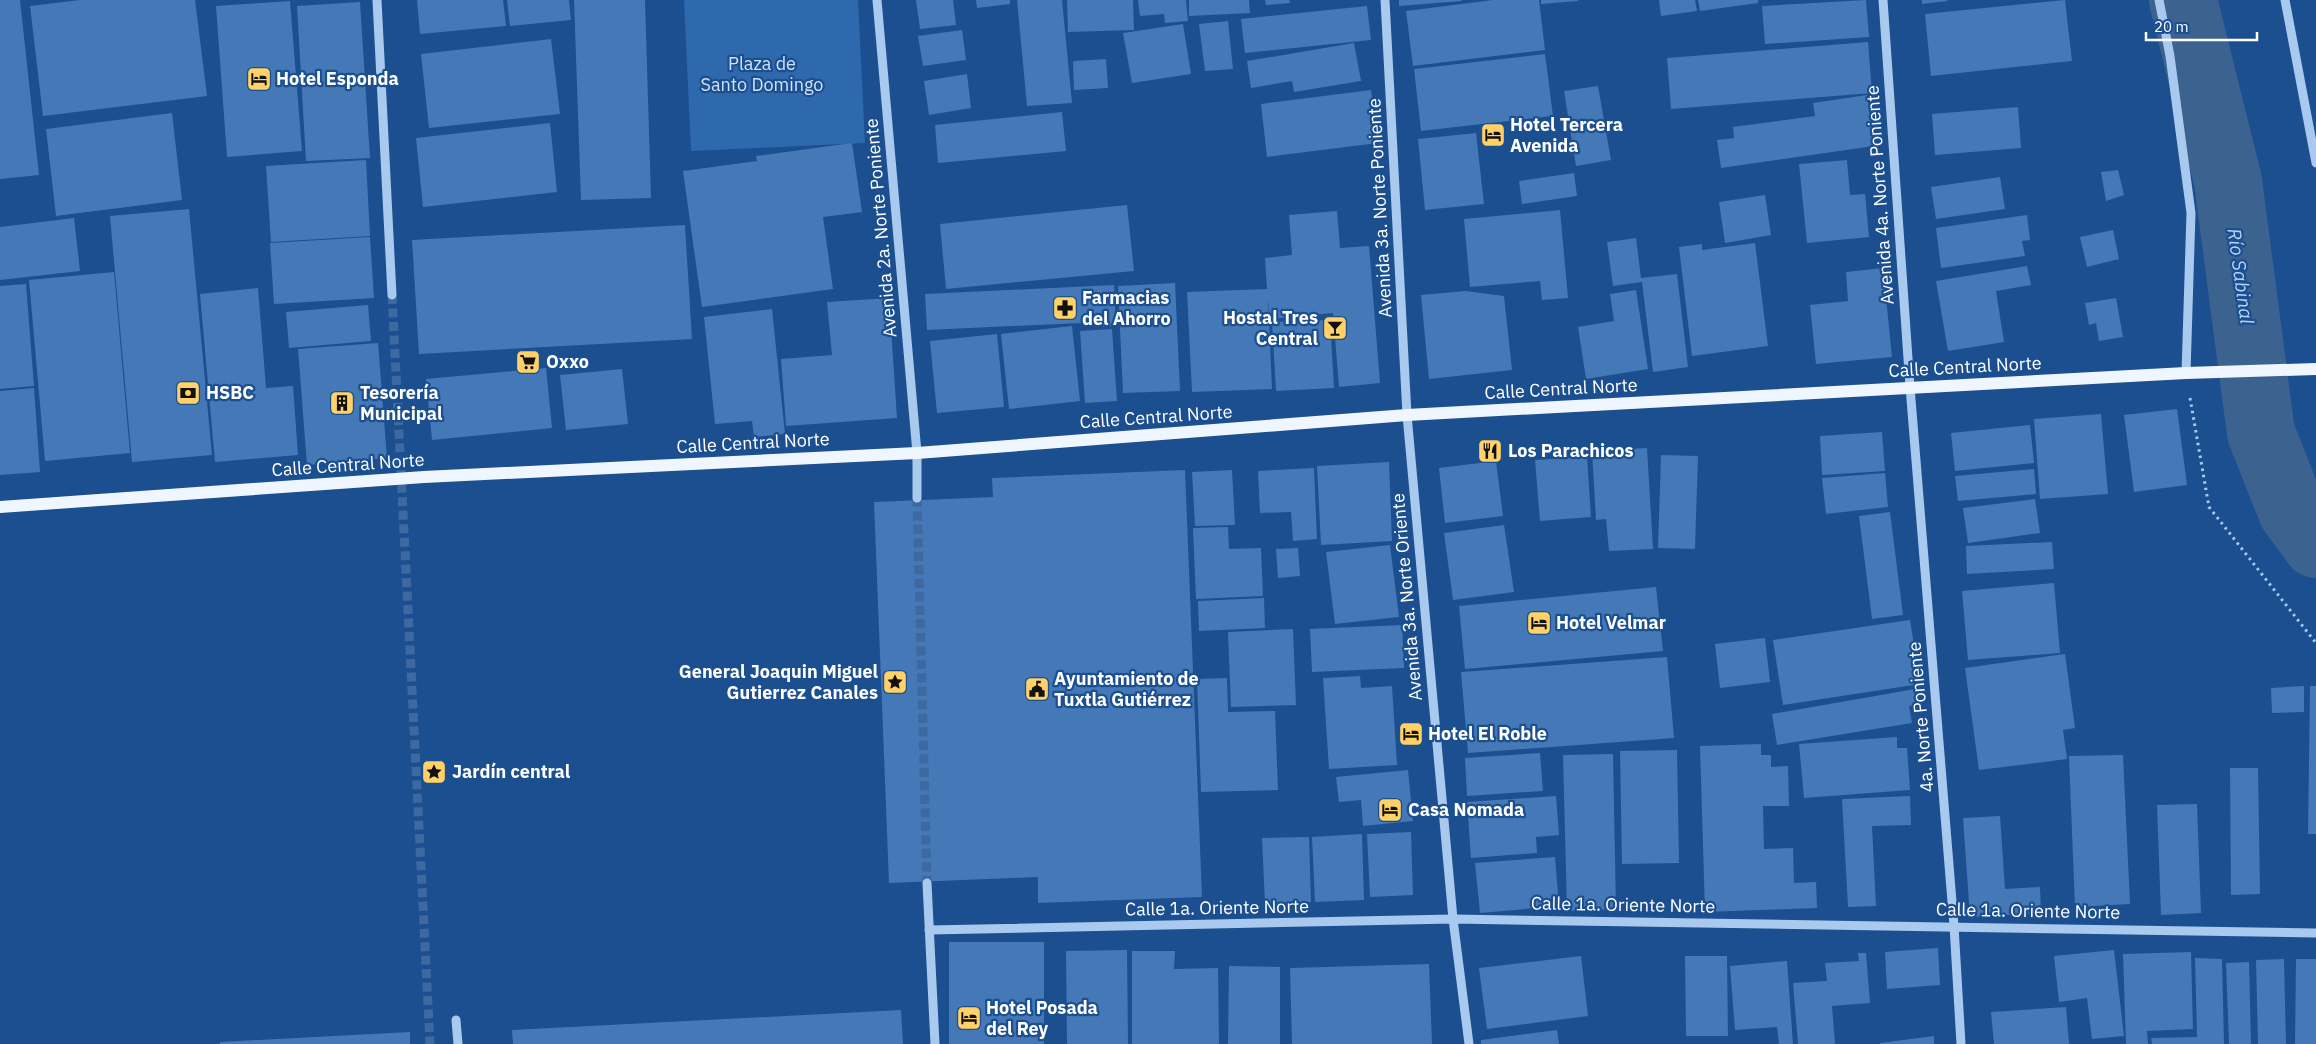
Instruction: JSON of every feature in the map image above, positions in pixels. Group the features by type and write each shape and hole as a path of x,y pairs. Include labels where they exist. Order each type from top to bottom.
{"main road":[{"name":"Calle Central Norte","path":"0,507 424,477 917,453 1407,415 2186,373 2316,369"}],"street":[{"path":"377,0 392,295"},
{"name":"Avenida 2a. Norte Poniente","path":"877,0 917,453 918,498"},
{"name":"Avenida 3a. Norte Poniente","path":"1385,0 1407,415"},
{"name":"Avenida 4a. Norte Poniente","path":"1883,0 1910,387"},
{"path":"2158,0 2170,56 2191,213 2186,373"},
{"path":"2285,0 2316,163"},
{"name":"4a. Norte Poniente","path":"1910,387 1954,926 1961,1044"},
{"name":"Avenida 3a. Norte Oriente","path":"1407,415 1453,919 1468,1044"},
{"path":"927,883 935,1044"},
{"name":"Calle 1a. Oriente Norte","path":"929,930 1453,919 2316,933"},
{"path":"456,1020 458,1044"}],"path":[{"path":"2186,373 2209,507 2316,643"}],"green space":[{"name":"Plaza de Santo Domingo","path":"684,0 858,0 865,143 691,151"}],"building":[{"path":"0,0 20,0 39,175 0,179"},
{"path":"80,0 195,0 207,96 43,116 30,6"},
{"path":"417,0 503,0 506,26 420,34"},
{"path":"507,0 569,0 571,20 510,26"},
{"path":"574,0 645,0 651,198 581,200"},
{"path":"916,0 953,0 956,25 920,29"},
{"path":"976,0 1010,0 1010,4 977,8"},
{"path":"1017,0 1062,0 1072,103 1027,106"},
{"path":"1067,0 1133,0 1134,30 1068,32"},
{"path":"1138,0 1186,0 1188,21 1165,23 1164,14 1140,16"},
{"path":"1189,0 1249,0 1250,13 1189,16"},
{"path":"1265,0 1289,0 1290,3 1266,5"},
{"path":"1399,0 1462,0 1462,1 1399,6"},
{"path":"1493,0 1539,0 1545,50 1413,66 1406,11"},
{"path":"1541,0 1578,0 1578,1 1541,4"},
{"path":"1659,0 1695,0 1697,11 1661,16"},
{"path":"1698,0 1758,0 1758,3 1700,11"},
{"path":"1866,0 1869,37 1765,44 1762,6"},
{"path":"1922,0 1947,0 1947,1 1922,4"},
{"path":"2065,0 2072,61 1931,76 1925,14"},
{"name":"Hotel Esponda","path":"290,1 302,151 227,157 216,6"},
{"path":"360,2 370,158 306,161 297,6"},
{"path":"1367,6 1371,40 1245,53 1241,19"},
{"path":"1228,21 1233,69 1205,71 1199,24"},
{"path":"1183,24 1191,74 1132,83 1123,33"},
{"path":"962,30 966,60 923,66 918,36"},
{"path":"551,39 560,114 429,128 421,54"},
{"path":"1868,42 1872,93 1671,109 1667,58"},
{"path":"1354,43 1361,81 1294,92 1292,81 1251,88 1247,61"},
{"path":"1545,54 1553,116 1421,131 1414,69"},
{"path":"1106,59 1108,88 1074,90 1073,61"},
{"path":"967,74 971,108 929,115 924,81"},
{"path":"1598,86 1611,160 1576,166 1564,91"},
{"path":"1371,90 1378,143 1267,157 1261,104"},
{"path":"1867,95 1874,146 1721,168 1717,140 1734,138 1733,127 1815,116 1813,103"},
{"path":"2018,107 2021,148 1935,155 1932,114"},
{"path":"1062,112 1066,151 938,163 935,125"},
{"path":"172,113 182,200 56,216 46,129"},
{"path":"550,123 557,192 423,207 416,138"},
{"path":"1476,133 1484,204 1425,210 1418,139"},
{"path":"852,143 862,212 823,217 833,289 702,307 683,171 757,161 756,156"},
{"path":"366,160 370,236 271,242 266,166"},
{"path":"1847,160 1850,195 1865,194 1869,237 1807,243 1799,164"},
{"path":"2118,170 2124,195 2106,201 2101,172"},
{"path":"1574,173 1577,196 1522,204 1519,181"},
{"path":"2000,177 2005,209 1936,219 1931,187"},
{"path":"1765,195 1771,235 1725,243 1719,202"},
{"path":"1127,205 1134,271 946,289 940,224"},
{"path":"189,209 212,455 132,462 110,216"},
{"path":"1560,210 1568,298 1542,300 1540,281 1470,287 1464,219"},
{"path":"1337,211 1340,248 1369,246 1380,383 1339,387 1333,313 1270,319 1268,298 1272,389 1192,392 1187,292 1267,289 1265,258 1292,255 1289,215"},
{"path":"2027,215 2030,240 2022,241 2025,256 1941,268 1936,228"},
{"path":"74,218 80,271 0,280 0,227"},
{"path":"685,225 692,339 419,354 412,240"},
{"path":"2113,230 2119,259 2087,267 2080,237"},
{"path":"370,237 374,298 274,304 270,243"},
{"path":"1636,238 1641,278 1677,274 1688,367 1653,372 1642,282 1613,286 1607,242"},
{"path":"1755,243 1768,346 1692,356 1679,247 1702,244 1702,250"},
{"path":"2027,266 2031,285 1996,291 2004,342 1948,351 1936,281"},
{"path":"1883,268 1892,357 1816,364 1810,305 1848,301 1846,272"},
{"path":"114,272 130,453 45,461 29,280"},
{"path":"1175,283 1180,391 1123,393 1118,286"},
{"path":"26,284 34,386 0,389 0,286"},
{"path":"1114,285 1116,326 1103,327 1103,322 927,330 925,294"},
{"path":"258,288 266,388 293,386 298,455 215,462 200,294"},
{"path":"1636,290 1648,369 1586,379 1578,327 1614,321 1610,294"},
{"path":"1465,291 1504,296 1512,370 1429,379 1421,295"},
{"path":"889,298 897,418 786,426 781,359 832,355 827,302"},
{"path":"2116,298 2123,337 2099,341 2096,323 2089,325 2085,303"},
{"path":"368,305 371,341 289,348 286,312"},
{"path":"772,309 785,434 754,437 752,421 715,424 704,317"},
{"path":"1330,320 1334,388 1276,391 1272,322"},
{"path":"1072,326 1080,401 1009,409 1001,334"},
{"path":"1112,329 1117,401 1085,403 1080,331"},
{"path":"997,334 1004,407 937,413 930,341"},
{"name":"Tesorería Municipal","path":"378,343 387,458 307,465 298,349"},
{"path":"546,368 552,428 432,440 426,379"},
{"path":"622,369 628,424 566,430 560,375"},
{"path":"34,388 40,472 0,475 0,391"},
{"path":"2177,409 2187,485 2134,492 2124,415"},
{"path":"2101,414 2108,494 2040,499 2034,419"},
{"path":"2030,425 2034,463 1955,471 1951,433"},
{"path":"1882,432 1885,471 1822,475 1820,436"},
{"path":"1647,448 1653,549 1609,551 1606,519 1596,520 1592,451"},
{"path":"1661,455 1698,456 1695,549 1658,548"},
{"path":"1587,457 1591,517 1540,521 1535,460"},
{"path":"1496,461 1503,516 1445,523 1439,468"},
{"path":"1389,462 1392,541 1321,545 1317,466"},
{"path":"1314,468 1317,539 1293,541 1291,512 1260,513 1258,471"},
{"path":"2034,469 2036,494 1958,501 1955,476"},
{"name":"Ayuntamiento de Tuxtla Gutiérrez","path":"1185,470 1202,897 1038,903 1038,877 889,883 874,502 993,497 992,478"},
{"path":"1232,470 1235,525 1195,526 1192,472"},
{"path":"1885,473 1888,507 1826,514 1822,478"},
{"path":"2035,499 2040,533 1968,543 1963,508"},
{"path":"1890,512 1903,615 1872,619 1859,516"},
{"path":"1504,525 1514,592 1453,600 1444,533"},
{"path":"1228,527 1229,549 1261,548 1263,596 1196,599 1193,528"},
{"path":"2052,542 2054,569 1967,574 1966,546"},
{"path":"1390,545 1399,617 1335,624 1326,552"},
{"path":"1298,548 1300,576 1278,578 1276,549"},
{"path":"2054,583 2060,653 1968,660 1962,591"},
{"path":"1656,587 1663,651 1465,669 1459,606"},
{"path":"1264,598 1265,628 1199,631 1198,601"},
{"path":"1910,620 1920,684 1783,705 1773,640"},
{"path":"1402,625 1404,668 1312,672 1310,629"},
{"path":"1293,629 1296,705 1231,707 1228,632"},
{"path":"1765,638 1770,682 1720,688 1715,644"},
{"path":"2065,654 2075,728 2063,730 2067,759 1979,770 1965,668"},
{"path":"1667,657 1674,738 1468,753 1461,672"},
{"path":"1360,676 1361,688 1392,686 1397,765 1329,769 1323,678"},
{"path":"1227,678 1228,712 1275,711 1278,790 1201,792 1197,679"},
{"path":"2304,686 2304,712 2272,713 2271,688"},
{"path":"2310,686 2316,686 2316,834 2308,834"},
{"path":"1915,689 1918,705 1909,706 1912,723 1777,745 1772,714"},
{"path":"1897,737 1897,748 1907,748 1910,790 1804,798 1799,744"},
{"path":"1761,744 1761,755 1771,755 1771,767 1788,766 1789,806 1763,806 1764,849 1793,848 1794,883 1816,882 1817,908 1705,912 1700,746"},
{"path":"1677,750 1679,863 1622,864 1620,751"},
{"path":"1540,753 1543,791 1467,796 1465,758"},
{"path":"1613,754 1616,909 1567,911 1563,755"},
{"path":"2123,755 2130,904 2075,907 2069,756"},
{"path":"2230,768 2258,768 2260,894 2231,895"},
{"path":"1408,770 1413,821 1363,826 1361,800 1339,802 1336,777"},
{"path":"1556,796 1559,835 1536,837 1537,853 1471,858 1467,802"},
{"path":"1910,796 1911,825 1872,826 1876,906 1848,907 1842,799"},
{"path":"2197,804 2201,913 2161,915 2157,805"},
{"path":"2000,816 2005,889 2040,887 2041,913 1970,917 1963,818"},
{"path":"1411,832 1413,895 1370,897 1367,834"},
{"path":"1362,834 1364,900 1315,902 1312,837"},
{"path":"1309,837 1311,902 1265,904 1262,838"},
{"path":"1555,857 1559,906 1480,913 1475,863"},
{"path":"949,942 1044,942 1044,1044 949,1044"},
{"path":"1938,948 1940,985 1887,989 1885,952"},
{"path":"1127,950 1128,1044 1067,1044 1066,951"},
{"path":"2114,950 2124,1036 2092,1039 2087,998 2059,1002 2054,956"},
{"path":"1132,951 1175,951 1174,969 1218,968 1219,1044 1132,1044"},
{"path":"2191,952 2193,1029 2147,1031 2148,1044 2126,1044 2123,954"},
{"path":"1858,953 1866,953 1870,1003 1832,1006 1835,1044 1798,1044 1793,983 1827,981 1825,963 1859,961"},
{"path":"1581,956 1588,1016 1487,1029 1479,968"},
{"path":"1685,956 1727,956 1728,1036 1686,1036"},
{"path":"2195,958 2222,959 2224,1044 2152,1044 2151,1038 2197,1037"},
{"path":"2284,959 2286,1044 2258,1044 2256,960"},
{"path":"2296,959 2316,959 2316,1044 2295,1044"},
{"path":"1787,961 1793,1044 1779,1044 1777,1027 1735,1030 1730,966"},
{"path":"2249,962 2251,1044 2229,1044 2226,963"},
{"path":"1429,964 1432,1044 1292,1044 1290,968"},
{"path":"1229,966 1280,967 1280,1044 1228,1044"},
{"path":"2066,1007 2069,1044 1994,1044 1991,1012"},
{"path":"901,1010 903,1044 513,1044 512,1030"},
{"path":"1557,1030 1559,1044 1481,1044 1481,1040"},
{"path":"410,1032 410,1044 220,1044 220,1042"},
{"path":"1934,1036 1934,1044 1880,1044 1880,1043"}],"waterway":[{"name":"Río Sabinal","path":"2183,0 2228,181 2261,433 2292,511 2316,544"}],"tunnel":[{"path":"392,295 430,1044"},
{"path":"917,498 927,883"}],"place":[{"name":"Hotel Esponda","path":"259,79"},
{"name":"Hotel Tercera Avenida","path":"1493,135"},
{"name":"Farmacias del Ahorro","path":"1065,308"},
{"name":"Hostal Tres Central","path":"1335,328"},
{"name":"Oxxo","path":"528,362"},
{"name":"HSBC","path":"188,393"},
{"name":"Tesorería Municipal","path":"342,403"},
{"name":"Los Parachicos","path":"1490,451"},
{"name":"Hotel Velmar","path":"1539,623"},
{"name":"General Joaquin Miguel Gutierrez Canales","path":"895,682"},
{"name":"Ayuntamiento de Tuxtla Gutiérrez","path":"1037,689"},
{"name":"Hotel El Roble","path":"1411,734"},
{"name":"Jardín central","path":"434,772"},
{"name":"Casa Nomada","path":"1390,810"},
{"name":"Hotel Posada del Rey","path":"969,1018"}]}
